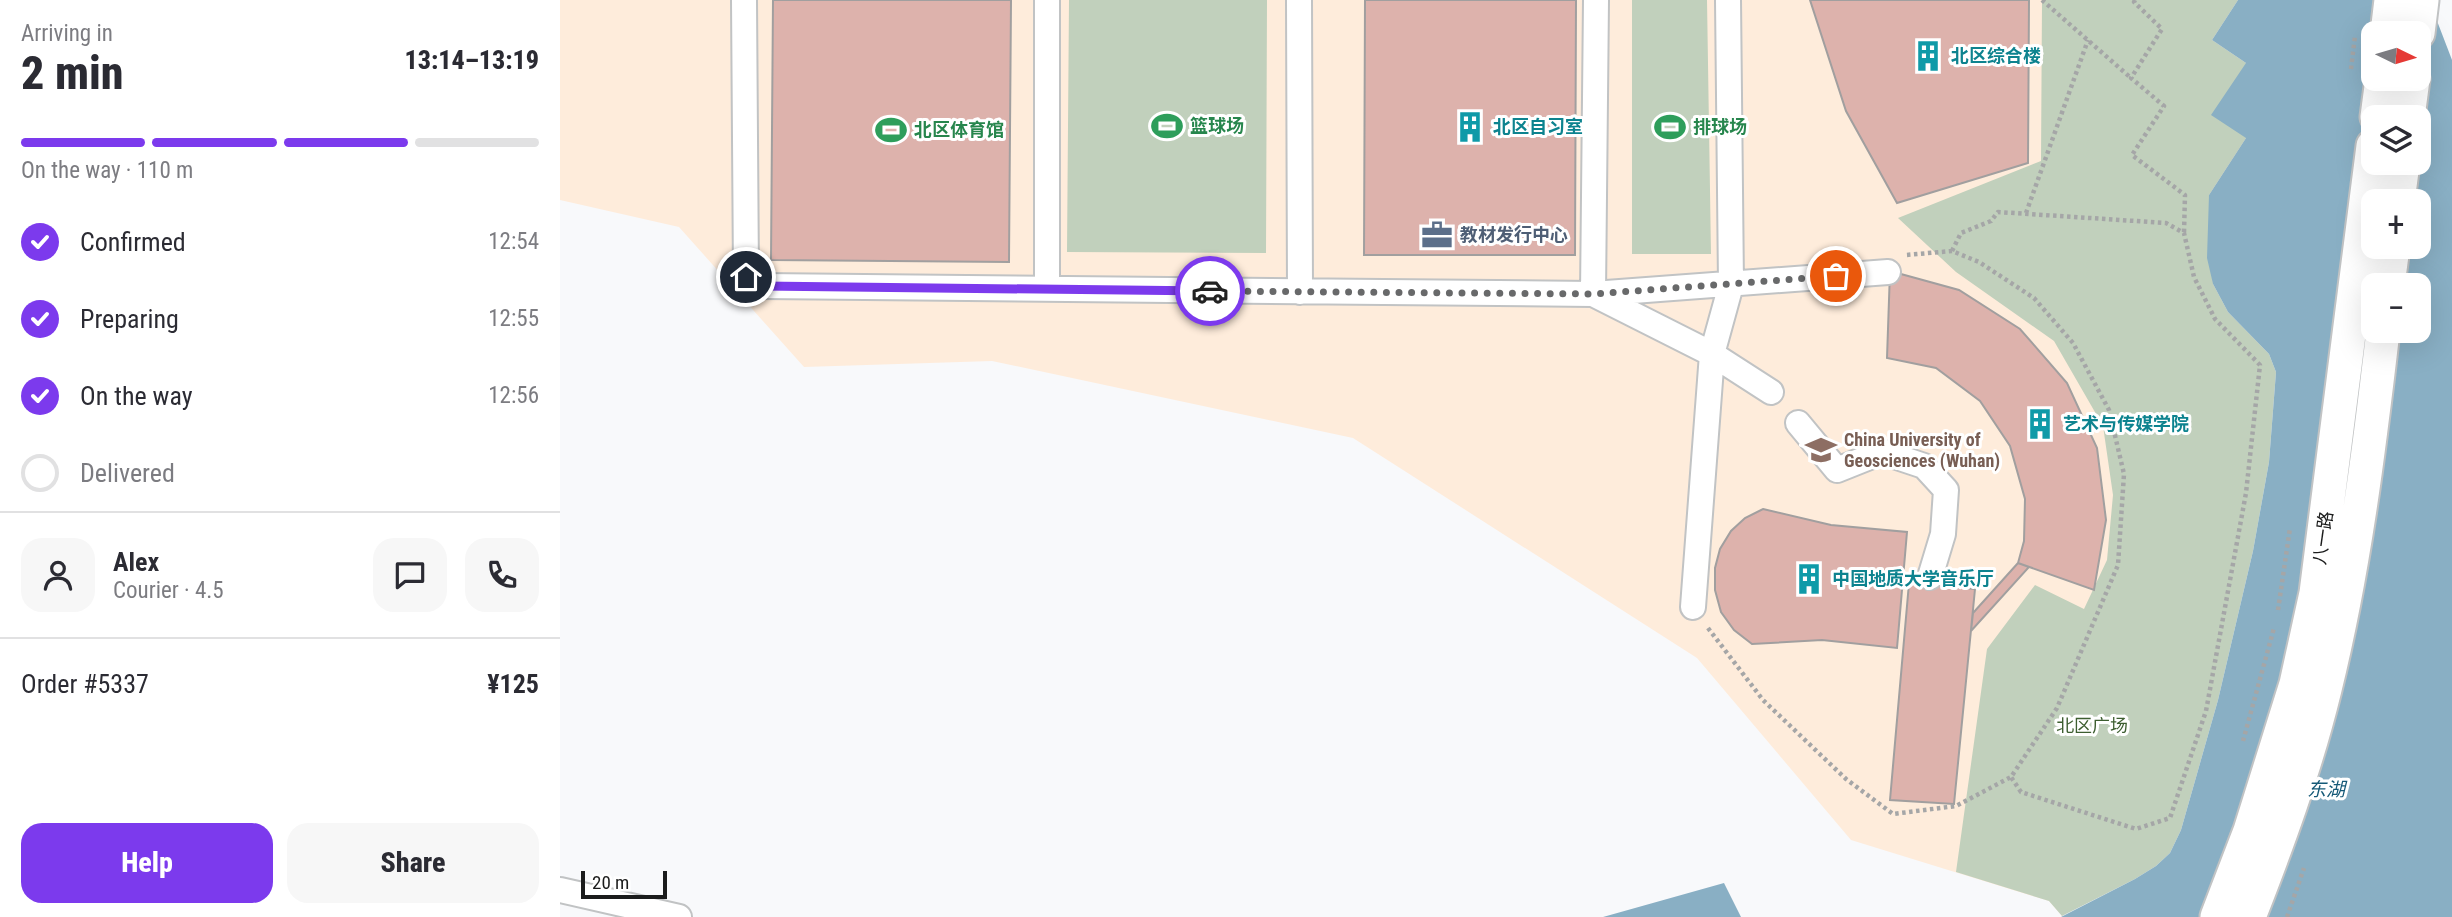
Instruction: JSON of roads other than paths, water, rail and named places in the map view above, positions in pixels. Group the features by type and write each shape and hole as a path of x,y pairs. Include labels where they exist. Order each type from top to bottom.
{"main road":[{"path":"2378,21 2391,0"},
{"path":"2419,21 2422,0"},
{"name":"八一路","path":"2217,917 2250,831 2288,708 2316,593 2369,175"},
{"name":"八一路","path":"2249,917 2278,841 2325,691 2345,598 2381,343"}],"street":[{"path":"744,0 746,277 755,286 1593,294 1888,272"},
{"path":"1047,0 1047,289"},
{"path":"1299,0 1300,292"},
{"path":"1593,294 1596,0"},
{"path":"1693,607 1712,354 1731,285 1728,0"},
{"path":"1593,294 1712,354 1771,392"},
{"path":"1798,423 1837,470 1882,452 1924,466 1946,489 1943,534 1930,577"},
{"path":"560,890 679,917"}],"water":[{"name":"东湖","path":"2238,0 2429,0 2452,60 2452,917 2061,917 2135,879 2170,853 2181,830 2218,700 2253,551 2269,462 2276,372 2269,354 2228,312 2213,284 2207,258 2209,195 2246,138 2211,115 2246,63 2212,40"},
{"path":"1724,883 1741,917 1603,917"}],"place":[{"name":"北区综合楼","path":"1928,56"},
{"name":"篮球场","path":"1167,126"},
{"name":"北区自习室","path":"1470,127"},
{"name":"排球场","path":"1670,127"},
{"name":"北区体育馆","path":"891,130"},
{"name":"教材发行中心","path":"1437,235"},
{"name":"艺术与传媒学院","path":"2040,424"},
{"name":"China University of Geosciences (Wuhan)","path":"1821,450"},
{"name":"中国地质大学音乐厅","path":"1809,579"}],"park label":[{"name":"北区广场","path":"2092,726"}]}
